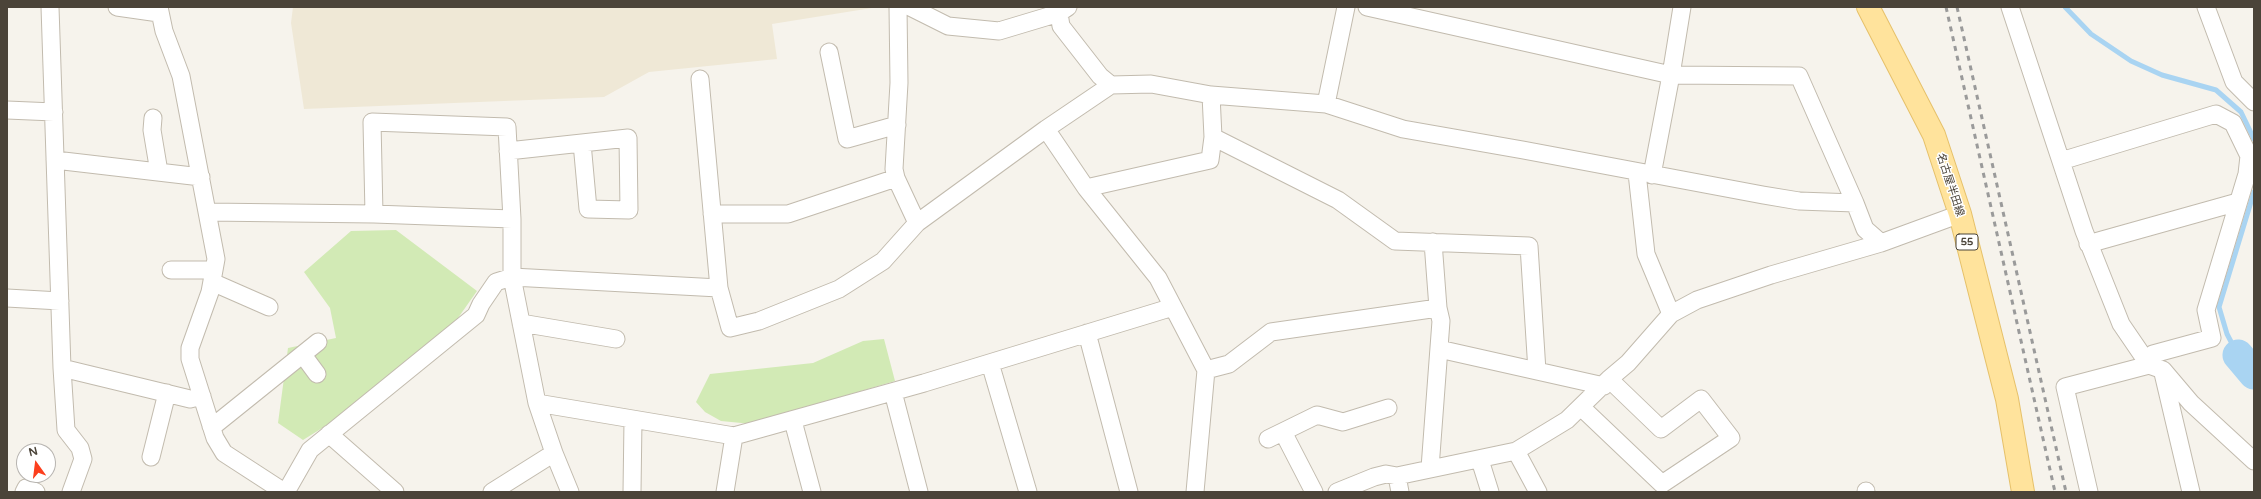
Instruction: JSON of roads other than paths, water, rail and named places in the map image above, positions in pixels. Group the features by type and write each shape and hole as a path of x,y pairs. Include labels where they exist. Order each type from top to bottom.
{"main road":[{"name":"名古屋半田線","path":"1868,7 1934,135 1960,214 2007,399 2023,492"}],"street":[{"path":"50,7 62,368 66,430 80,448 83,459 71,492"},
{"path":"117,7 159,10 181,76 216,259 204,313 190,348 190,359 211,426 224,454 285,492 310,450 476,315 481,304 496,282 512,277 719,288"},
{"path":"898,7 900,83 894,169 896,178 917,223"},
{"path":"910,7 948,26 998,31 1064,10 1061,26 1100,76 1111,85"},
{"path":"1326,104 1346,7"},
{"path":"1366,7 1671,75 1799,76 1865,229 1882,243"},
{"path":"1671,314 1646,254 1645,174 1671,75 1682,7"},
{"path":"2010,7 2088,244 2121,324 2156,368 2191,404 2254,461"},
{"path":"2206,7 2234,82 2254,102"},
{"path":"828,52 847,139 897,124"},
{"path":"700,79 719,288 730,328 759,321 839,289 883,260 917,223 1046,129 1111,85 1151,84 1212,95 1326,104 1403,130 1523,150 1645,174 1799,201 1855,203"},
{"path":"1086,188 1210,160 1213,137 1212,95"},
{"path":"7,110 54,112"},
{"path":"2061,161 2216,114 2233,123 2250,156 2247,174 2206,310 2212,338 2153,354 2191,492"},
{"path":"153,118 152,130 159,172"},
{"path":"374,214 372,122 507,127 512,218 512,277 537,403 554,453 570,492"},
{"path":"1046,129 1086,188 1158,278 1193,341 1206,370 1195,492"},
{"path":"1213,137 1338,200 1395,241 1529,246 1537,371"},
{"path":"508,151 628,138 629,210 588,209 582,143"},
{"path":"55,160 201,177"},
{"path":"712,214 788,214 896,178"},
{"path":"2088,244 2238,202"},
{"path":"207,212 374,214 512,218"},
{"path":"1337,492 1374,477 1386,474 1398,484 1430,468 1480,460 1516,451 1567,420 1628,363 1671,314 1697,300 1882,243 1960,214"},
{"path":"1430,468 1441,321 1438,308 1433,242"},
{"path":"171,270 213,276 269,307"},
{"path":"7,298 60,301"},
{"path":"537,403 734,436 793,421 893,392 1173,307"},
{"path":"1206,370 1229,364 1271,332 1438,308"},
{"path":"521,323 616,339"},
{"path":"1087,333 1129,492"},
{"path":"211,426 318,342"},
{"path":"1439,349 1537,371 1606,382 1661,429 1701,399 1731,438 1662,484 1581,407"},
{"path":"303,355 317,374"},
{"path":"990,363 1028,492"},
{"path":"62,368 190,399 202,396"},
{"path":"2089,492 2065,387 2156,368"},
{"path":"893,392 919,492"},
{"path":"151,457 167,393"},
{"path":"1314,492 1275,436 1318,415 1343,422 1388,408"},
{"path":"632,492 633,420"},
{"path":"793,421 812,492"},
{"path":"329,434 395,492"},
{"path":"724,492 734,436"},
{"path":"1516,451 1538,492"},
{"path":"492,492 554,453"},
{"path":"1480,460 1490,492"},
{"path":"24,492 26,488 36,492"}],"waterway":[{"path":"2065,7 2091,34 2131,61 2162,75 2216,90 2241,112 2254,139"},
{"path":"2238,355 2227,334 2219,307 2254,192"},
{"path":"2238,355 2254,374"}],"railway":[{"path":"1946,7 2055,492"},
{"path":"1957,7 2066,492"}]}
